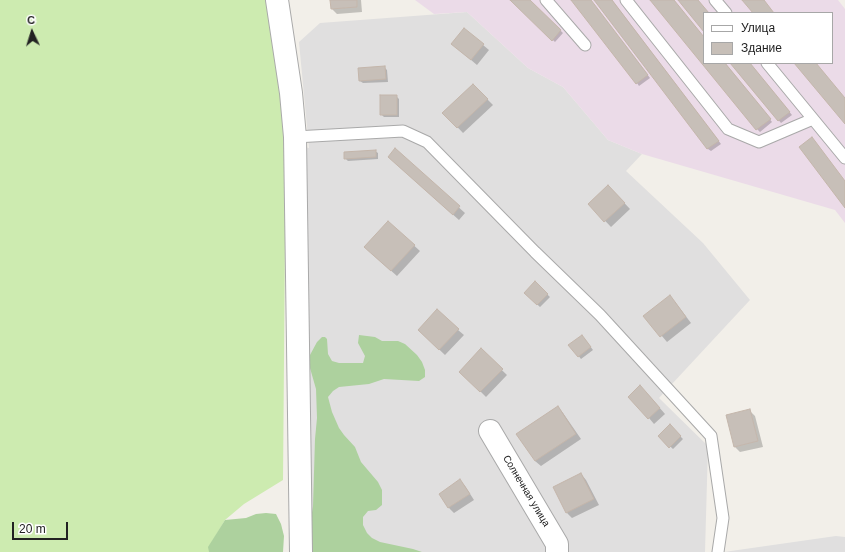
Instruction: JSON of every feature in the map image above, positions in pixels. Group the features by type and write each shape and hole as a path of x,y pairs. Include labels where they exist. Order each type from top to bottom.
{"street":[{"path":"277,0 291,93 295,137 301,552"},
{"name":"Солнечная улица","path":"490,430 557,544 557,552"}],"lane":[{"path":"546,0 585,45"},
{"path":"626,0 728,129 759,142 813,119"},
{"path":"715,0 725,12"},
{"path":"768,64 845,158"},
{"path":"295,137 403,131 428,142 535,252 600,315 711,436 723,518 718,552"}],"shaded area":[{"path":"415,0 838,0 845,9 845,223 835,210 642,154 608,140 563,87 528,68 467,12 434,14"},
{"path":"467,12 528,68 563,87 608,140 642,154 626,171 703,243 750,300 659,398 708,446 705,552 296,552 296,145 309,148 299,42 320,23"},
{"path":"836,536 845,537 845,552 724,552"}],"green space":[{"path":"0,0 268,0 286,122 283,480 244,504 225,520 209,547 209,552 0,552"},
{"path":"359,335 375,337 382,341 398,341 405,344 417,355 425,370 425,377 419,381 384,379 369,384 339,387 328,397 332,412 339,428 355,447 361,462 378,482 382,490 382,505 376,510 368,511 363,517 363,525 367,533 372,538 380,542 422,552 306,552 313,506 317,418 316,389 310,368 310,355 317,342 322,337 325,337 327,339 328,354 332,361 339,363 363,363 365,356 358,343"},
{"path":"256,514 276,514 281,524 284,536 283,552 209,552 208,547 225,520 246,518"}],"building":[{"path":"330,0 357,0 357,7 331,9"},
{"path":"510,0 530,0 561,30 552,41"},
{"path":"571,0 591,0 648,75 636,84"},
{"path":"594,0 612,0 719,141 707,149"},
{"path":"650,0 674,0 703,36 703,64 726,64 771,119 756,130"},
{"path":"678,0 698,0 708,12 703,12 703,31"},
{"path":"742,0 764,0 773,12 752,12"},
{"path":"464,28 484,44 471,60 451,44"},
{"path":"731,64 751,64 790,112 778,121"},
{"path":"795,64 817,64 845,98 845,124"},
{"path":"385,66 386,79 359,81 358,68"},
{"path":"473,84 488,99 457,128 442,113"},
{"path":"380,95 397,95 397,115 380,115"},
{"path":"812,137 845,181 845,208 799,147"},
{"path":"395,148 460,206 453,215 388,157"},
{"path":"376,150 376,157 344,159 344,152"},
{"path":"608,185 625,203 604,222 588,204"},
{"path":"388,221 415,245 391,271 364,247"},
{"path":"535,281 548,294 537,305 524,293"},
{"path":"670,295 686,317 660,337 643,316"},
{"path":"437,309 459,329 439,350 418,330"},
{"path":"582,335 591,347 578,357 568,345"},
{"path":"481,348 503,369 480,392 459,372"},
{"path":"640,385 660,408 648,419 628,397"},
{"path":"558,406 576,434 535,461 516,434"},
{"path":"750,409 758,441 734,447 726,415"},
{"path":"670,424 681,436 669,448 658,436"},
{"path":"581,473 594,499 566,513 553,487"},
{"path":"460,479 470,494 448,508 439,494"}]}
